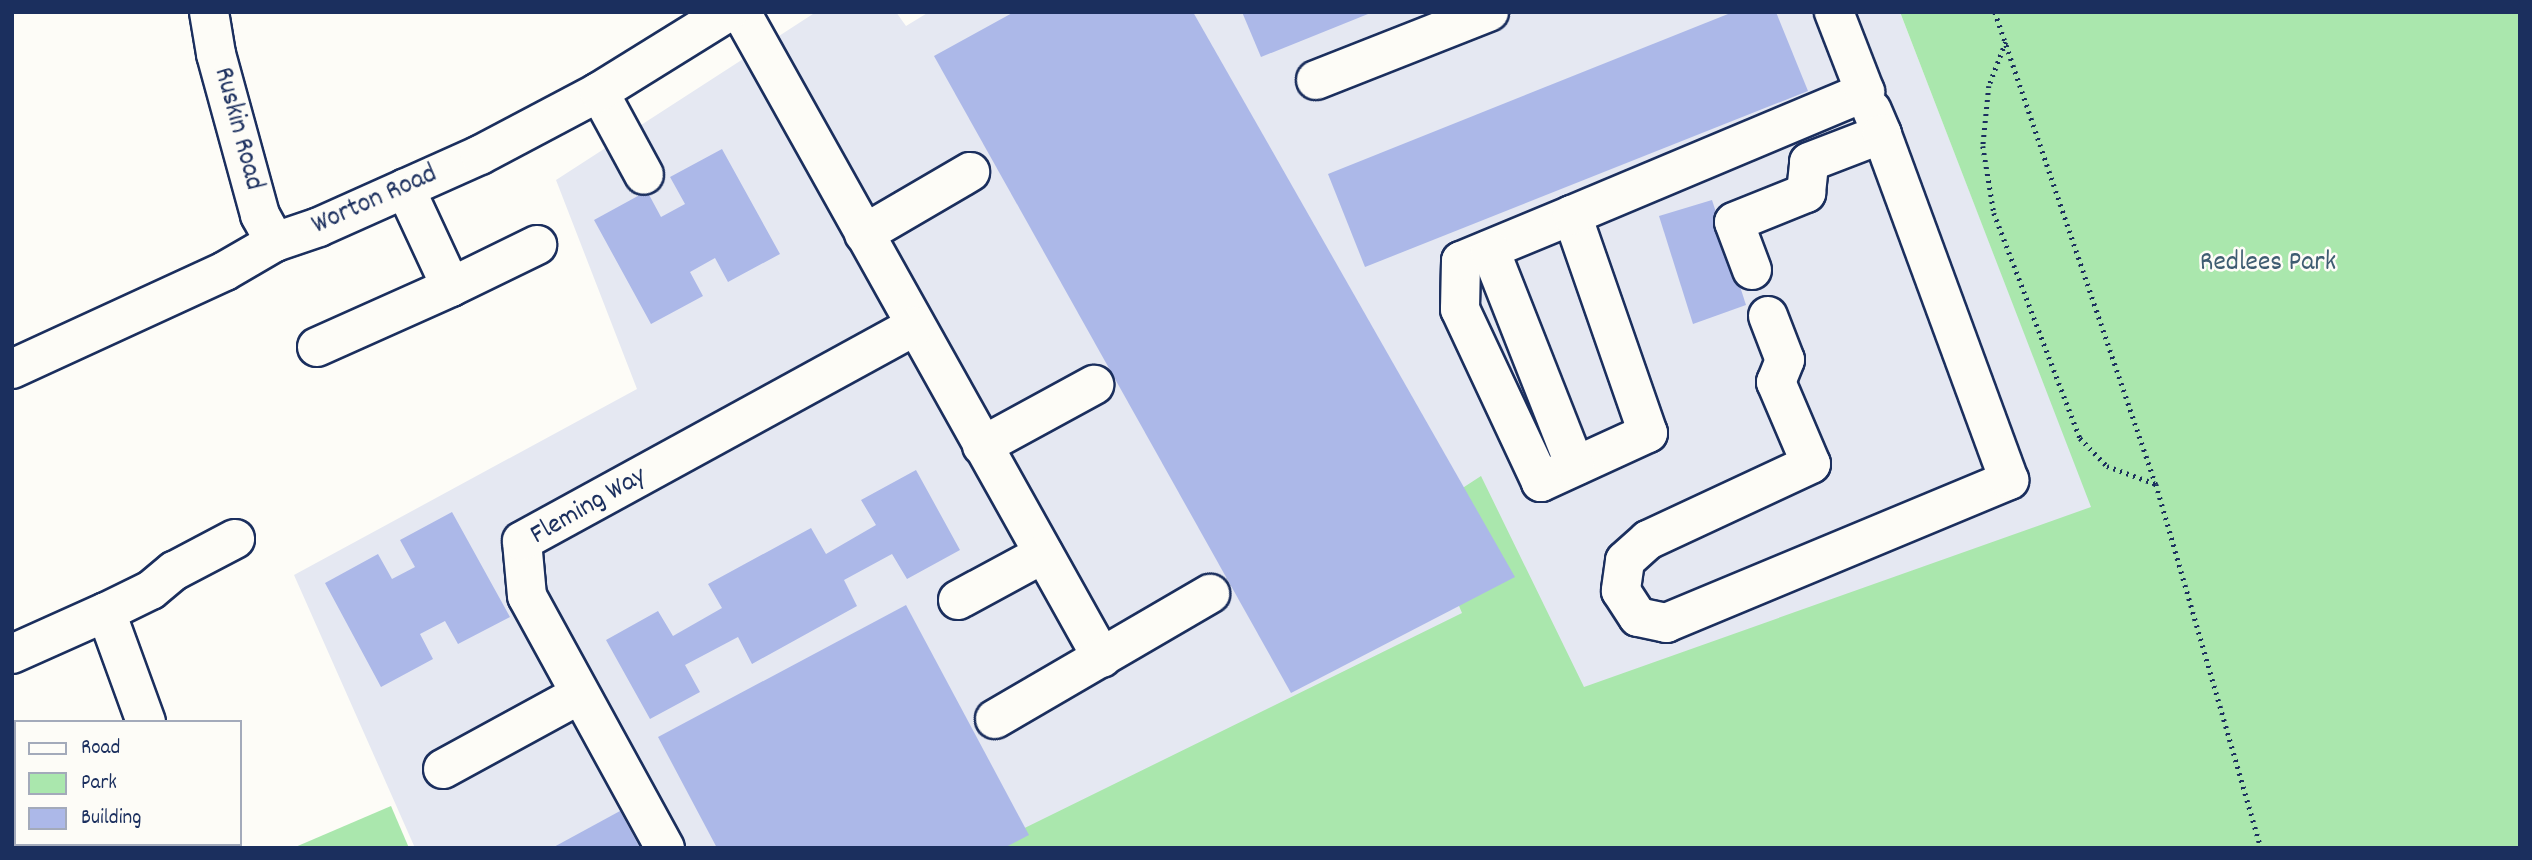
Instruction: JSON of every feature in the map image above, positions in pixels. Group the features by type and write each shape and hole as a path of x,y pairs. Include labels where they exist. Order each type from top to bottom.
{"street":[{"name":"Ruskin Road","path":"209,12 216,54 260,215 275,243"},
{"name":"Worton Road","path":"12,369 225,271 275,243 320,227 480,155 599,92 728,12"},
{"path":"741,12 914,326 1102,658"},
{"path":"1316,80 1489,12"},
{"path":"1768,316 1785,360 1776,382 1811,464 1648,540 1625,561 1621,591 1638,617 1666,623 2010,480 1834,12"},
{"path":"599,92 644,175"},
{"path":"1572,215 1648,433 1541,482 1460,309 1461,261 1865,92"},
{"path":"1752,270 1734,222 1806,193 1809,162 1882,134"},
{"path":"864,234 970,172"},
{"path":"405,188 451,287"},
{"path":"317,347 537,245"},
{"path":"1490,250 1575,466"},
{"name":"Fleming Way","path":"665,848 527,596 522,541 914,326"},
{"path":"982,446 1094,385"},
{"path":"12,654 151,590 174,571 235,539"},
{"path":"958,600 1043,554"},
{"path":"995,719 1210,594"},
{"path":"106,612 145,720"},
{"path":"443,769 579,695"}],"path":[{"path":"1994,12 2007,41 2156,484 2261,848"},
{"path":"2007,41 1989,86 1983,146 1994,213 2080,438 2107,466 2156,484"}],"shaded area":[{"path":"816,12 896,12 906,26 929,12 1900,12 2094,513 1593,703 1057,848 415,848 294,575 637,389 556,180"}],"green space":[{"name":"Redlees Park","path":"1900,12 2520,12 2520,848 984,848 1462,613 1421,515 1481,476 1584,687 2091,507"},
{"path":"391,806 409,848 293,848"}],"building":[{"path":"1014,12 1193,12 1515,577 1291,693 934,56"},
{"path":"1242,12 1373,12 1261,57"},
{"path":"1733,12 1776,12 1808,91 1365,267 1328,174"},
{"path":"722,149 780,254 728,282 715,258 690,272 703,296 651,324 594,220 647,191 661,217 685,204 670,177"},
{"path":"1712,200 1746,305 1693,324 1659,216"},
{"path":"916,470 960,550 907,579 892,554 844,580 857,606 752,664 738,637 685,665 700,692 650,719 606,640 658,611 673,636 722,608 708,584 811,528 826,554 876,525 861,500"},
{"path":"452,512 510,617 458,644 445,621 420,634 433,659 381,687 325,583 378,554 392,579 415,567 400,540"},
{"path":"906,605 1029,835 1004,848 717,848 658,737"},
{"path":"620,811 640,848 552,848"}]}
